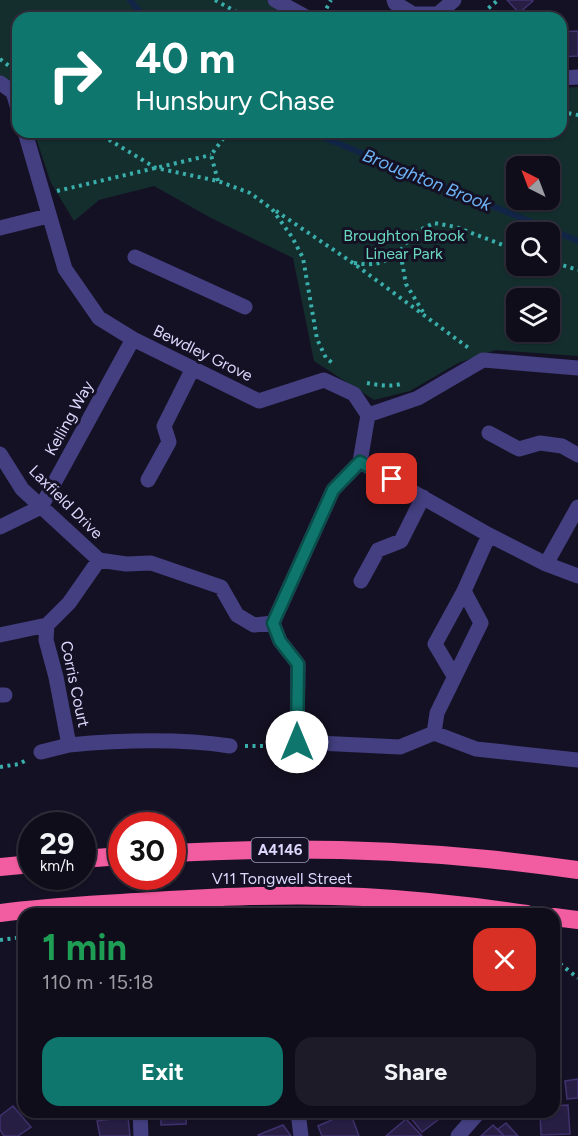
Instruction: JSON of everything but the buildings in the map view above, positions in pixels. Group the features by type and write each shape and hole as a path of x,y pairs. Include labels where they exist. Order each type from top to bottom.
{"highway":[{"name":"V11 Tongwell Street","path":"186,852 301,850 388,852 486,859 578,870"},
{"path":"0,867 18,865"},
{"name":"V11 Tongwell Street","path":"55,908 198,898 278,896 363,897 488,908"},
{"name":"V11 Tongwell Street","path":"0,913 18,911"},
{"path":"560,918 577,921"}],"street":[{"path":"275,0 297,12"},
{"path":"394,0 410,12"},
{"path":"440,12 454,0"},
{"name":"Bewdley Grove","path":"27,138 64,269 99,318 133,339 259,400 324,380 354,394 368,415"},
{"path":"0,228 48,216"},
{"path":"135,257 245,307"},
{"name":"Kelling Way","path":"41,507 133,339"},
{"path":"578,368 483,360 418,398 368,415 360,462 333,490 273,623 280,641 298,664 290,744 400,747 434,733 476,749 578,760"},
{"path":"148,480 169,442 164,426 193,368"},
{"path":"489,433 519,449 540,443 562,447 578,455"},
{"name":"Laxfield Drive","path":"0,454 22,489 99,560 126,564 152,563 221,587 237,615 254,625 273,623"},
{"path":"360,462 489,535 546,564 578,576"},
{"path":"360,580 378,550 400,541 423,497"},
{"path":"0,527 41,507"},
{"path":"546,564 578,507"},
{"path":"454,676 435,644 464,591 489,535"},
{"name":"Corris Court","path":"99,560 69,603 47,625 46,640 56,677 69,745 146,740 230,746"},
{"path":"434,733 437,713 481,623 464,591"},
{"path":"0,635 47,625"},
{"path":"41,752 69,745"},
{"path":"140,1118 141,1136"},
{"path":"299,1118 301,1136"},
{"path":"458,1136 474,1118"}],"path":[{"path":"215,0 236,12"},
{"path":"484,12 498,0"},
{"path":"0,59 12,68"},
{"path":"106,138 156,168 218,181 250,193 353,263 471,350 462,355"},
{"path":"43,194 211,155 224,138"},
{"path":"211,155 218,181"},
{"path":"272,208 303,258 316,339 326,358 341,370"},
{"path":"353,263 369,265 386,261 400,251 414,233 434,223 456,227 506,246"},
{"path":"400,251 406,284 425,315"},
{"path":"560,264 578,270"},
{"path":"367,383 398,386 407,382"},
{"path":"230,746 290,744"},
{"path":"0,767 19,764 41,752"},
{"path":"0,940 18,938"},
{"path":"560,964 578,978"}],"green space":[{"path":"0,0 266,0 283,12 12,12 12,85 0,76"},
{"name":"Broughton Brook Linear Park","path":"578,87 578,356 496,350 458,363 410,391 374,400 314,361 293,258 211,218 154,186 99,200 74,221 51,183 36,138 567,138 567,88"}],"waterway":[{"name":"Broughton Brook","path":"130,0 140,12"},
{"name":"Broughton Brook","path":"325,138 578,241"}],"route":[{"path":"297,742 298,664 280,641 273,623 333,490 360,462 392,479"}]}
